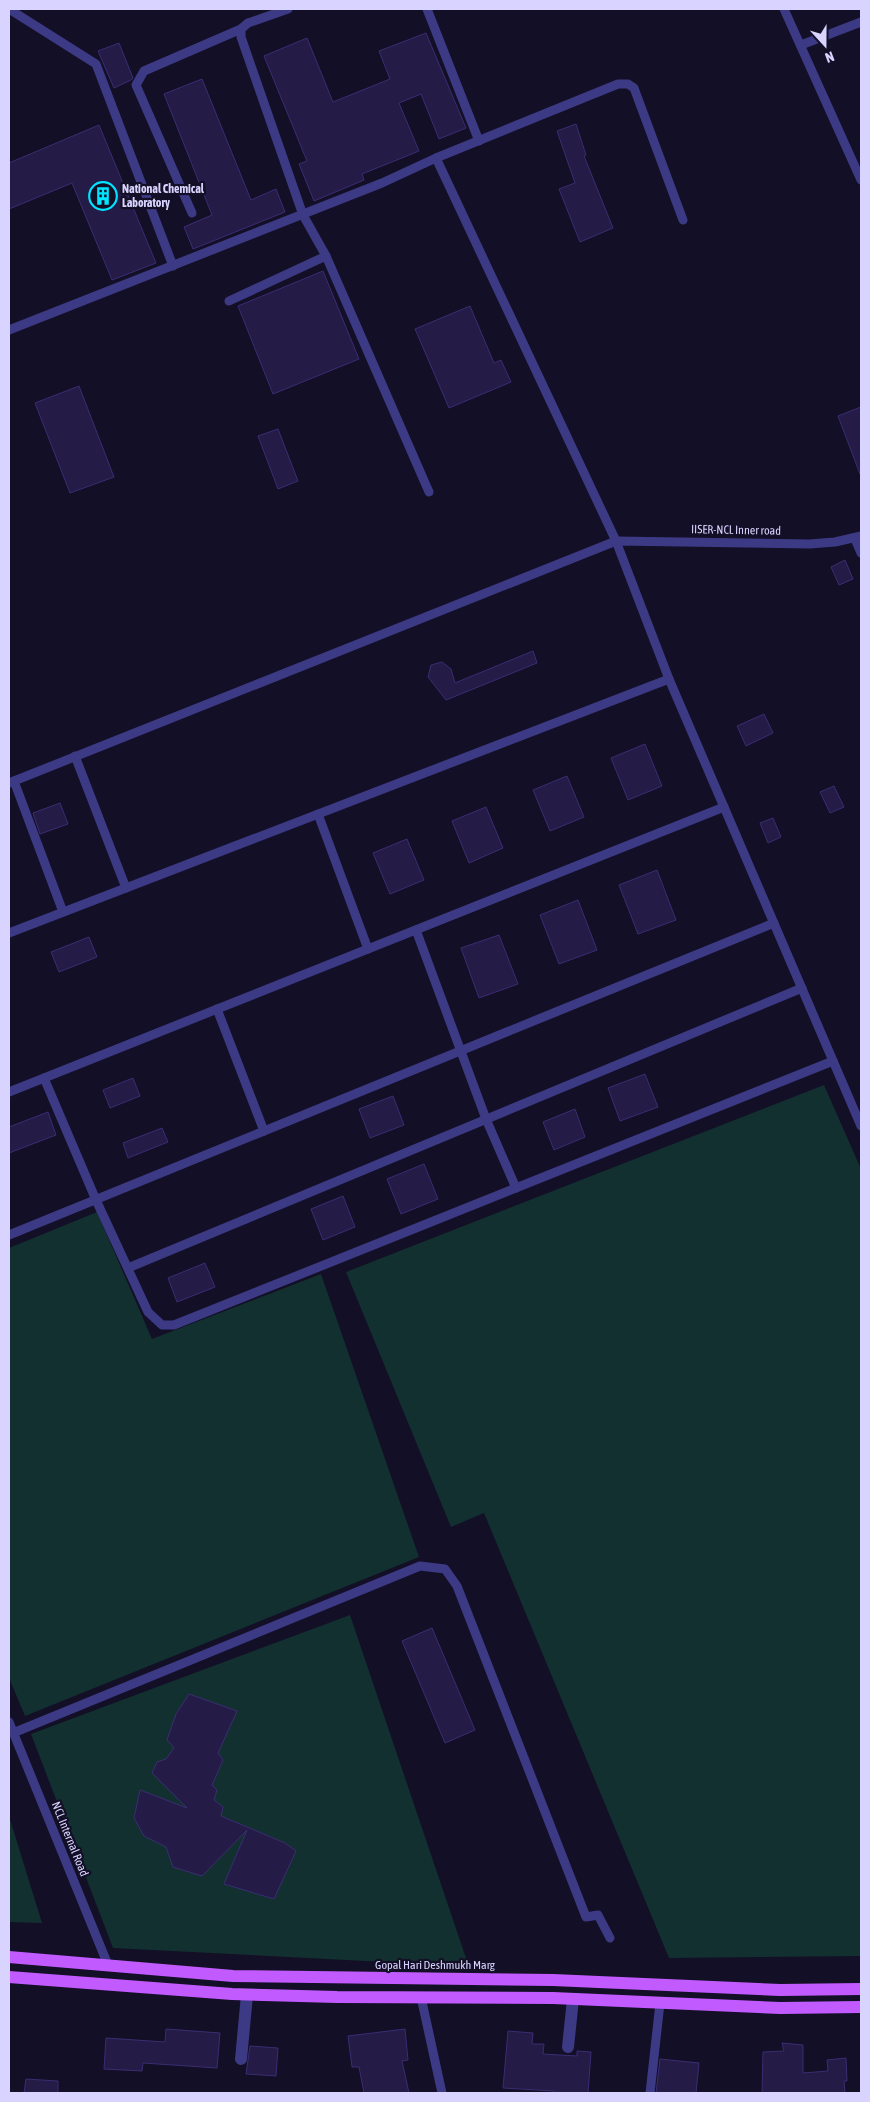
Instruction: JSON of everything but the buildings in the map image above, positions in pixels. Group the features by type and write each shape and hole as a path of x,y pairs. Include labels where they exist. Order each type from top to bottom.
{"main road":[{"name":"Gopal Hari Deshmukh Marg","path":"9,1957 233,1976 553,1980 780,1990 861,1989"},
{"path":"9,1977 247,1995 573,1999 780,2008 861,2007"}],"street":[{"path":"241,2059 247,1995"},
{"path":"568,2047 573,1999"}],"lane":[{"path":"9,9 96,64 173,266"},
{"path":"192,213 136,85 144,72 241,30 248,23 288,9"},
{"path":"427,9 479,140"},
{"path":"784,9 861,180"},
{"path":"801,45 861,22"},
{"path":"241,30 241,37 303,215 326,256 429,492"},
{"path":"9,330 303,215 382,183 479,140 618,84 628,84 634,88 683,220"},
{"path":"436,158 616,541 669,679 833,1060 857,1104 861,1126"},
{"path":"229,300 326,256"},
{"path":"858,537 861,553"},
{"name":"IISER-NCL Inner road","path":"616,541 810,544 858,537"},
{"path":"63,912 11,782 616,541"},
{"path":"9,933 669,679"},
{"path":"75,756 126,888"},
{"path":"9,1092 724,807"},
{"path":"318,814 368,949"},
{"path":"9,1235 774,923"},
{"path":"416,930 486,1120 516,1188"},
{"path":"128,1268 802,988"},
{"path":"217,1010 264,1132"},
{"path":"44,1078 96,1200 148,1312 162,1324 174,1325 833,1060"},
{"path":"13,1733 420,1566 445,1569 457,1586 586,1917 598,1915 610,1938"},
{"name":"NCL Internal Road","path":"9,1722 108,1965"},
{"path":"421,1997 442,2093"},
{"path":"650,2093 660,2003"}],"green space":[{"path":"824,1085 861,1169 861,1956 669,1958 484,1513 451,1527 346,1272"},
{"path":"97,1212 152,1339 321,1274 419,1557 25,1716 9,1678 9,1248"},
{"path":"350,1615 470,1970 443,1965 113,1948 31,1734"},
{"path":"9,1816 42,1923 9,1922"}],"place":[{"name":"National Chemical Laboratory","path":"103,196"}]}
